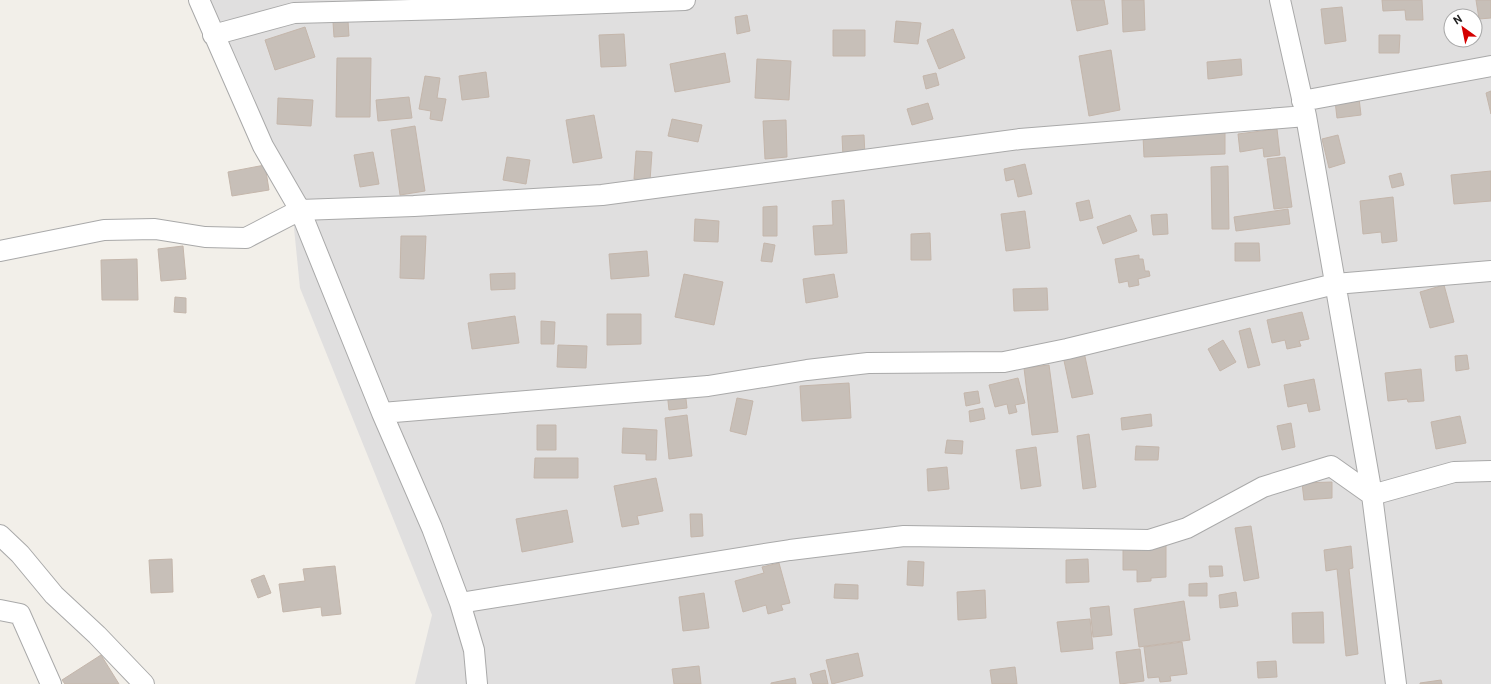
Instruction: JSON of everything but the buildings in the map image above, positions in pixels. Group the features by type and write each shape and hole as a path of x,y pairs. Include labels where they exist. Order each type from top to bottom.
{"street":[{"path":"199,0 213,35 263,146 300,210 382,413 432,528 460,603 474,650 477,684"},
{"path":"213,35 294,13 685,0"},
{"path":"1280,0 1304,108 1372,495 1396,684"},
{"path":"0,251 104,230 155,229 204,236 246,238 300,210 414,206 602,195 1020,139 1304,108 1491,66"},
{"path":"382,413 708,386 807,370 868,363 1004,362 1067,349 1335,284 1491,271"},
{"path":"460,603 790,550 904,536 1149,540 1187,528 1263,487 1331,466 1372,495"},
{"path":"1372,495 1454,472 1491,471"},
{"path":"0,535 20,554 54,595 97,635 144,684"},
{"path":"0,610 20,614 51,684"}],"shaded area":[{"path":"194,0 1491,0 1491,684 415,684 432,615 300,288 292,208"}]}
